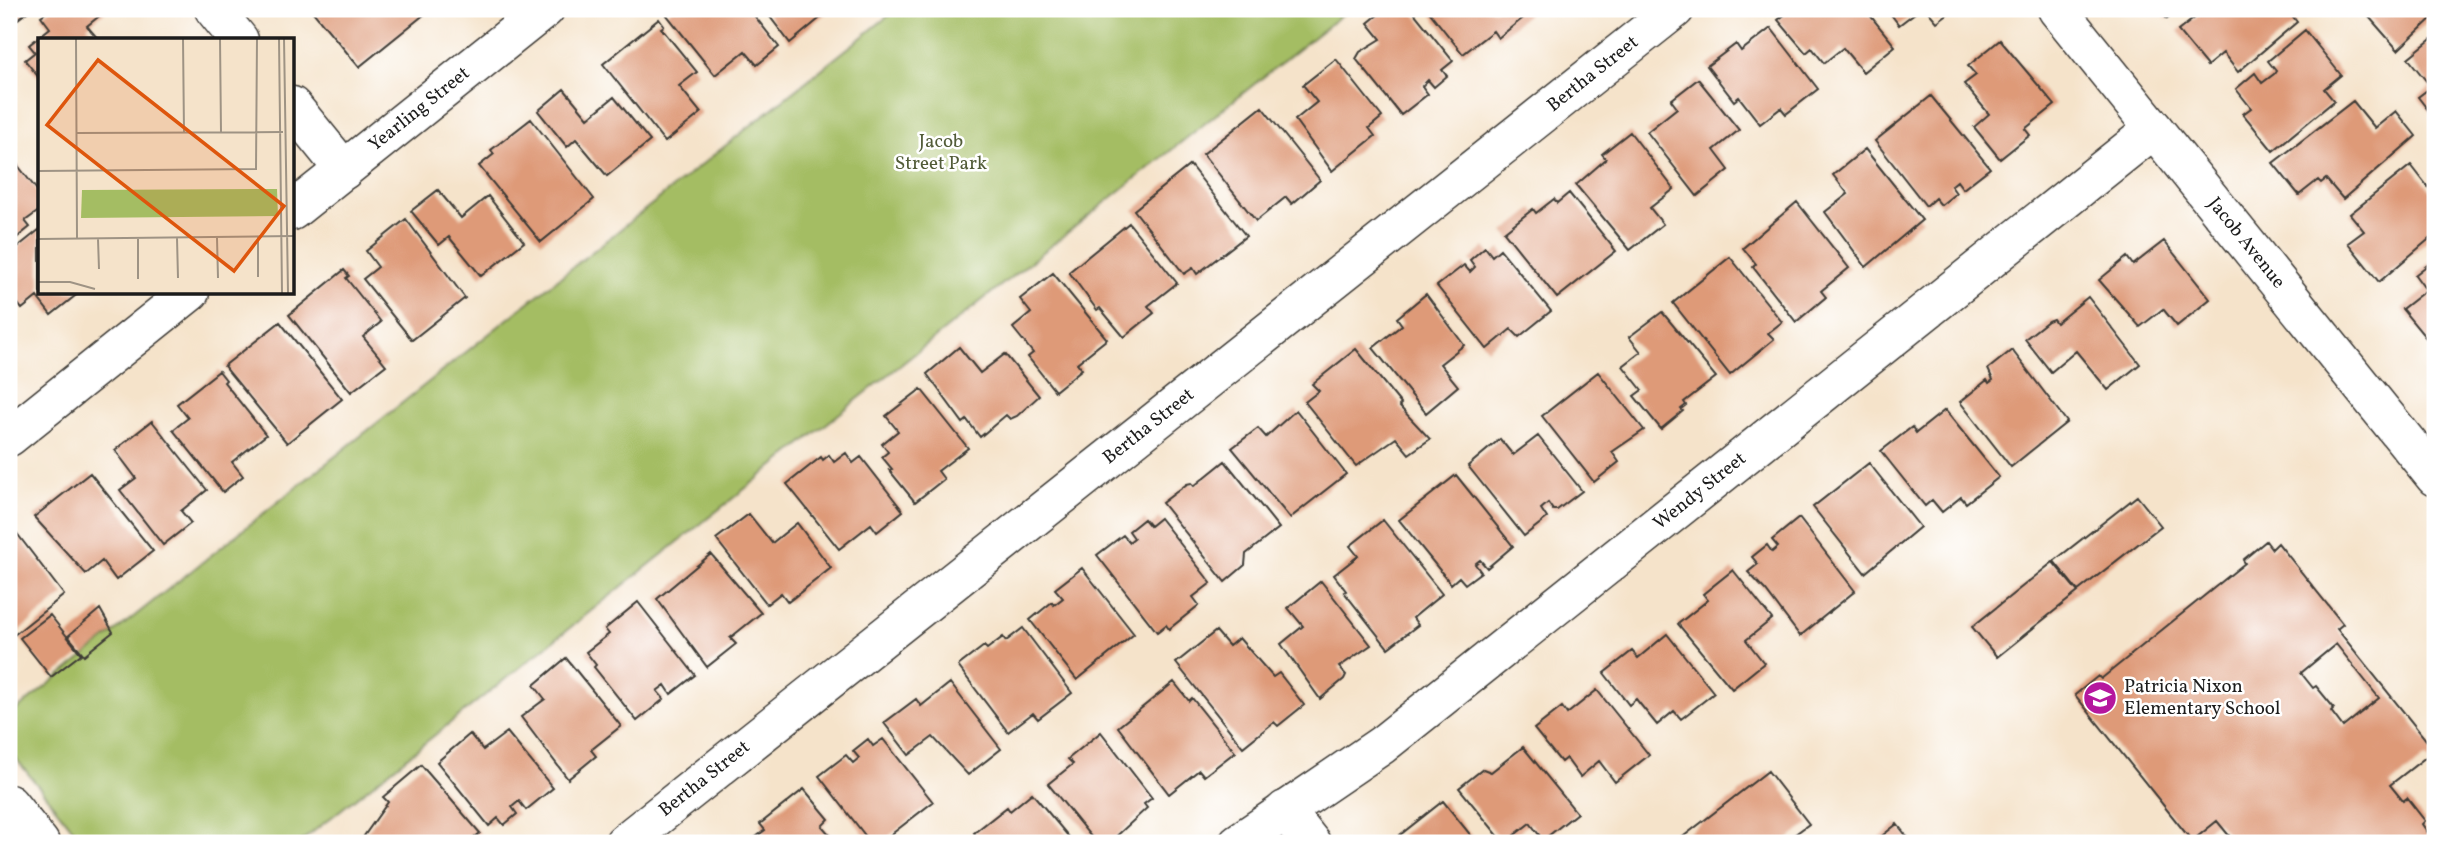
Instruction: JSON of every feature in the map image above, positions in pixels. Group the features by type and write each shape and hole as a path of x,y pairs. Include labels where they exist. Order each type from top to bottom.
{"street":[{"path":"214,9 237,38"},
{"name":"Yearling Street","path":"294,209 545,9"},
{"name":"Bertha Street","path":"624,843 1675,9"},
{"name":"Jacob Avenue","path":"2057,9 2435,477"},
{"path":"294,108 344,170"},
{"name":"Wendy Street","path":"1238,843 1382,745 2154,129"},
{"path":"11,429 187,294"},
{"path":"9,804 40,843"},
{"path":"1285,810 1311,843"}],"green space":[{"name":"Jacob Street Park","path":"897,9 1349,9 299,843 84,843 9,750 9,716"}],"building":[{"path":"9,9 31,9 9,26"},
{"path":"51,9 108,9 87,26 97,38 38,38 38,76 25,60 35,52 29,45 50,28 41,16"},
{"path":"317,9 431,9 359,67 313,12"},
{"path":"672,9 749,9 779,47 757,65 745,51 715,75 666,14"},
{"path":"764,9 831,9 790,43"},
{"path":"1385,9 1411,9 1453,61 1442,70 1447,76 1434,87 1428,80 1422,86 1428,94 1401,115 1356,59 1360,52 1381,39 1368,23"},
{"path":"1427,9 1524,9 1528,14 1498,38 1493,31 1463,54"},
{"path":"1792,9 1865,9 1895,46 1863,72 1843,48 1824,63 1812,48 1806,53 1778,20"},
{"path":"1887,9 1920,9 1899,25"},
{"path":"1926,9 1954,9 1937,22"},
{"path":"2159,9 2180,9 2167,19"},
{"path":"2206,9 2287,9 2297,22 2238,72 2223,53 2207,66 2178,31"},
{"path":"2362,9 2435,9 2435,15 2398,50"},
{"path":"659,19 664,26 661,28 697,72 679,86 701,113 665,142 603,64"},
{"path":"1771,28 1818,89 1786,114 1781,108 1760,124 1739,97 1734,101 1707,66 1736,44 1741,51"},
{"path":"2305,30 2341,75 2324,89 2334,101 2273,151 2243,114 2251,108 2236,89 2255,73 2262,83 2274,74 2276,71 2268,61"},
{"path":"2435,36 2435,119 2418,97 2431,87 2408,58"},
{"path":"2000,40 2055,105 2025,129 2030,135 2000,159 1974,127 1989,114 1964,84 1976,75 1968,66"},
{"path":"1336,59 1382,117 1369,128 1375,136 1332,171 1295,120 1317,102 1303,85"},
{"path":"1698,79 1739,130 1714,150 1729,170 1697,196 1647,132 1677,108 1671,100"},
{"path":"564,89 588,118 614,97 650,141 607,176 576,139 567,147 538,111"},
{"path":"1931,96 1990,168 1963,189 1957,181 1951,186 1956,193 1941,205 1935,198 1926,206 1875,141"},
{"path":"2353,101 2375,128 2396,111 2416,136 2343,199 2326,179 2321,183 2318,180 2299,195 2273,163"},
{"path":"1262,107 1320,180 1292,204 1286,197 1256,221 1203,154"},
{"path":"531,119 594,199 541,242 479,166 494,154 491,150"},
{"path":"1630,132 1674,189 1650,208 1663,224 1630,250 1576,185 1606,159 1602,154"},
{"path":"1865,149 1922,220 1866,267 1825,212 1848,194 1833,175"},
{"path":"9,154 38,191 38,211 25,221 30,227 9,244"},
{"path":"1190,165 1246,236 1197,274 1193,268 1184,274 1134,210"},
{"path":"2411,165 2435,196 2435,234 2379,282 2348,243 2364,231 2350,214"},
{"path":"438,190 461,218 488,196 524,242 481,276 449,237 439,245 411,211"},
{"path":"1569,193 1616,251 1557,298 1504,232 1533,209 1536,213 1554,199 1557,203"},
{"path":"1797,202 1849,268 1821,291 1826,297 1796,322 1753,267 1756,264 1743,248"},
{"path":"406,219 465,298 412,340 363,279 378,267 366,251"},
{"path":"1129,223 1177,283 1148,306 1154,313 1124,337 1100,308 1097,310 1069,272"},
{"path":"38,231 38,294 77,294 51,315 37,297 22,309 9,292 9,254"},
{"path":"2164,241 2210,299 2177,326 2163,309 2140,327 2099,280 2127,257 2133,265"},
{"path":"1485,247 1492,256 1500,249 1551,311 1519,337 1511,329 1487,349 1437,286 1464,265 1470,272 1475,267 1470,260"},
{"path":"1730,257 1782,322 1768,333 1774,339 1730,375 1673,303"},
{"path":"2435,259 2435,349 2402,309 2426,290 2415,275"},
{"path":"344,270 349,276 346,278 381,322 363,337 386,365 351,392 289,315"},
{"path":"1053,273 1107,339 1077,363 1082,369 1055,391 1028,357 1033,353 1013,328 1031,313 1020,299"},
{"path":"1426,294 1464,345 1440,364 1458,386 1426,413 1373,348 1402,325 1397,318"},
{"path":"2088,297 2140,364 2108,390 2076,351 2051,372 2025,339 2048,321 2053,319 2056,323"},
{"path":"1662,312 1716,377 1684,402 1686,405 1681,409 1683,411 1661,429 1634,396 1642,390 1623,366 1641,352 1629,337"},
{"path":"280,322 342,399 287,443 224,366"},
{"path":"959,347 980,373 1005,354 1039,396 1017,416 1010,419 1006,415 980,437 967,420 963,423 927,374"},
{"path":"1356,349 1401,404 1399,406 1430,439 1409,454 1396,438 1356,466 1305,402 1319,391 1312,384"},
{"path":"2012,350 2067,422 2011,467 1960,402 1987,380 1989,383 1993,380 1988,369"},
{"path":"219,371 226,380 224,382 266,435 232,462 243,476 223,492 173,430 188,418 177,404"},
{"path":"1598,372 1644,430 1612,452 1619,462 1594,482 1542,416"},
{"path":"921,389 968,448 938,471 944,479 915,502 889,470 892,469 882,457 888,452 882,444 898,431 886,416"},
{"path":"1296,410 1346,474 1290,518 1232,448 1258,428 1266,437"},
{"path":"1945,410 1999,477 1966,503 1961,497 1942,512 1932,500 1925,506 1881,451 1912,427 1916,433"},
{"path":"152,421 207,490 181,511 191,523 163,545 120,490 136,478 115,450"},
{"path":"1538,436 1582,491 1557,510 1553,510 1548,503 1541,509 1547,518 1524,536 1468,466 1500,439 1513,455"},
{"path":"846,453 853,463 861,457 903,511 877,532 871,524 839,549 787,484 821,457 823,460 829,455 834,462"},
{"path":"1225,461 1279,528 1246,554 1245,565 1225,582 1162,503 1187,484 1194,486"},
{"path":"1869,463 1920,527 1865,573 1813,507"},
{"path":"90,473 153,551 116,580 102,561 86,574 34,517"},
{"path":"1456,475 1513,546 1487,568 1480,560 1475,564 1481,572 1465,584 1459,577 1451,584 1399,520"},
{"path":"2137,496 2161,526 2078,591 2054,561"},
{"path":"749,514 772,543 797,523 831,568 788,602 781,593 767,604 716,539"},
{"path":"1160,518 1211,583 1193,597 1199,605 1169,629 1166,625 1157,632 1097,555 1123,535 1129,542 1134,538 1129,531 1144,519 1150,526"},
{"path":"1799,518 1855,591 1800,636 1748,572 1758,564 1752,557 1767,545 1772,552 1778,547 1772,540"},
{"path":"1383,520 1442,594 1413,618 1418,625 1388,648 1334,575 1358,556 1350,546"},
{"path":"9,523 64,595 9,639"},
{"path":"2266,541 2272,549 2278,543 2343,624 2337,629 2435,751 2435,768 2426,757 2390,785 2403,801 2407,798 2425,821 2422,824 2435,843 2235,843 2217,821 2192,841 2075,695 2098,676 2101,679 2245,563 2243,560","holes":["2336,644 2379,698 2343,727 2331,711 2334,708 2301,673"]},
{"path":"711,554 761,613 730,638 736,644 707,667 657,599"},
{"path":"2053,562 2078,592 1997,657 1972,627"},
{"path":"1082,568 1134,634 1077,680 1030,620 1052,602 1054,605 1063,598 1055,589"},
{"path":"1733,570 1772,619 1746,640 1764,663 1732,689 1678,624 1708,600 1703,594"},
{"path":"1321,581 1371,645 1339,667 1346,675 1344,679 1320,699 1281,644 1303,626 1288,608"},
{"path":"638,602 695,675 671,694 665,685 657,691 664,699 637,721 594,667 596,665 586,652 609,634 605,629"},
{"path":"100,609 113,632 84,655 68,636"},
{"path":"50,615 81,654 51,677 20,638"},
{"path":"1023,628 1072,693 1038,719 1033,713 1008,732 958,666 984,646 987,649 1003,637 1006,641"},
{"path":"1216,631 1229,646 1239,638 1273,677 1279,673 1304,705 1278,726 1274,722 1243,747 1176,663"},
{"path":"1667,634 1714,693 1681,719 1674,711 1657,725 1636,699 1629,705 1604,673 1632,651 1638,658"},
{"path":"566,658 621,726 591,750 596,756 568,779 521,717 545,699 534,685"},
{"path":"1174,682 1189,701 1192,698 1235,752 1204,776 1199,770 1169,794 1118,727"},
{"path":"950,683 1001,749 968,775 933,737 909,755 884,723 916,699 921,706"},
{"path":"1597,690 1649,755 1615,782 1599,761 1580,777 1566,758 1561,762 1534,729 1562,707 1567,714"},
{"path":"507,732 553,788 526,810 519,801 512,807 517,814 504,825 498,818 489,826 437,762 470,734 483,750"},
{"path":"1101,732 1152,798 1144,804 1147,808 1109,843 1096,843 1048,784 1073,764 1068,759"},
{"path":"868,739 873,746 883,739 933,802 880,843 871,843 819,776 846,755 853,763 859,758 853,751"},
{"path":"1523,747 1577,813 1543,840 1530,823 1504,843 1459,788 1483,769 1491,772"},
{"path":"421,765 480,833 468,843 375,843 364,836 388,802 383,797"},
{"path":"1768,771 1809,824 1783,843 1675,843"},
{"path":"804,789 829,819 822,826 837,843 755,843 752,840 765,830 760,824"},
{"path":"1032,793 1074,843 982,843 974,833 1007,807 1010,811"},
{"path":"1443,801 1477,843 1407,843 1400,835"},
{"path":"1897,824 1912,843 1873,843"}],"place":[{"name":"Patricia Nixon Elementary School","path":"2100,698"}]}
